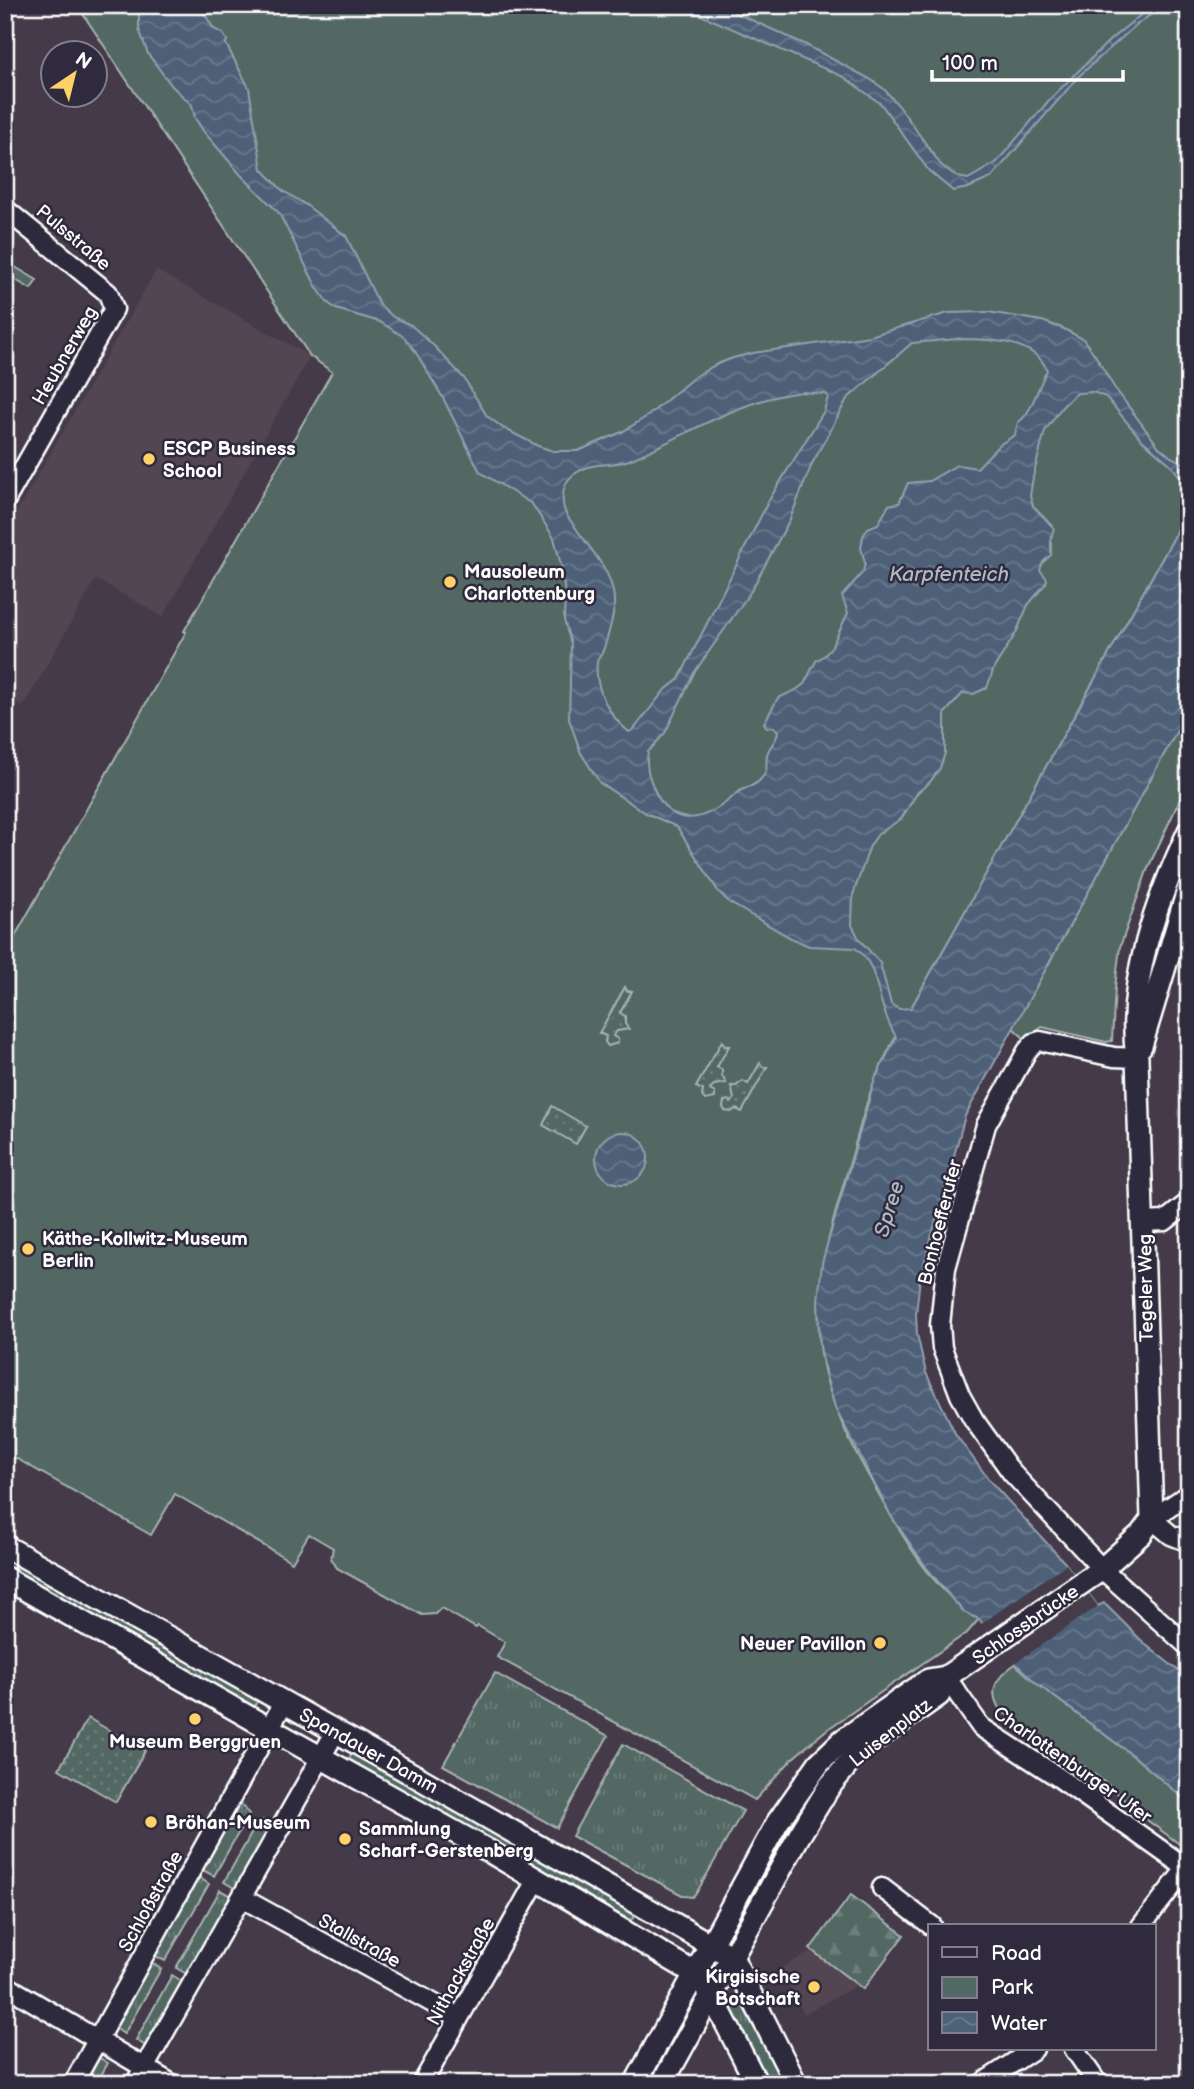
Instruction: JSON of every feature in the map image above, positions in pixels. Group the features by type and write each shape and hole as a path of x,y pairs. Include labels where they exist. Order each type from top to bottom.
{"main road":[{"name":"Tegeler Weg","path":"1152,1518 1144,1223 1134,1038 1135,1001 1163,886 1189,831"},
{"name":"Tegeler Weg","path":"1137,1058 1189,887"},
{"name":"Schlossbrücke","path":"946,1677 1102,1569 1141,1534 1152,1518"},
{"name":"Spandauer Damm","path":"5,1546 732,1956"},
{"name":"Spandauer Damm","path":"5,1578 537,1879 696,1974"},
{"name":"Luisenplatz","path":"635,2084 777,1823 820,1763 843,1740 928,1680 946,1677"},
{"name":"Luisenplatz","path":"662,2084 799,1836 838,1775 859,1751 939,1695 946,1677"},
{"path":"732,1956 796,2084"},
{"path":"696,1974 711,1994 757,2084"}],"street":[{"name":"Pulsstraße","path":"5,209 78,266 108,293 113,301"},
{"name":"Heubnerweg","path":"5,501 114,309 113,301"},
{"name":"Bonhoefferufer","path":"1137,1058 1115,1057 1040,1041 1027,1051 986,1125 946,1268 941,1297 942,1348 960,1395 974,1420 1012,1473 1102,1569 1189,1647"},
{"path":"1144,1223 1165,1222 1189,1202"},
{"path":"1189,1494 1152,1518 1171,1535 1189,1542"},
{"name":"Charlottenburger Ufer","path":"946,1677 981,1727 1058,1777 1187,1870"},
{"name":"Schloßstraße","path":"72,2084 284,1702"},
{"path":"135,2084 336,1731"},
{"path":"1143,1924 1187,1870"},
{"name":"Nithackstraße","path":"422,2084 537,1879"},
{"path":"882,1888 929,1924"},
{"name":"Stallstraße","path":"242,1898 458,2017"},
{"path":"5,1984 172,2084"},
{"path":"981,2084 1032,2050"},
{"path":"1075,2050 1098,2084"}],"shaded area":[{"name":"ESCP Business School","path":"156,270 310,356 163,617 96,579 23,707 5,697 5,532"},
{"path":"813,1951 858,1985 804,2014 780,1968"}],"green space":[{"path":"77,5 1189,5 1189,507 883,1061 863,1115 832,1224 819,1295 818,1320 824,1370 850,1440 914,1553 950,1597 979,1619 968,1632 825,1731 793,1758 755,1800 497,1657 505,1642 478,1626 476,1628 441,1608 435,1614 422,1615 337,1568 331,1558 333,1548 309,1534 292,1562 175,1494 151,1535 5,1452 5,954 186,632 184,631 332,372 310,356 108,52 108,38 99,38"},
{"path":"5,261 37,280 31,289 5,274"},
{"path":"1189,709 1189,780 1148,868 1120,947 1112,1041 1106,1042 1042,1027 1025,1039 1013,1028"},
{"path":"1189,846 1189,873 1180,892 1141,1029 1146,971"},
{"path":"625,987 627,991 632,991 620,1013 625,1016 625,1024 629,1029 617,1031 613,1036 618,1039 618,1043 608,1046 605,1042 606,1036 599,1033"},
{"path":"722,1041 725,1046 729,1046 717,1067 722,1070 726,1083 714,1085 710,1090 715,1093 715,1098 705,1100 702,1096 703,1090 696,1087"},
{"path":"760,1063 767,1067 742,1112 736,1109 725,1111 724,1101 731,1103 734,1099 731,1086 743,1081 748,1084"},
{"path":"552,1106 586,1126 576,1144 543,1125"},
{"path":"5,1555 259,1698 253,1709 5,1569"},
{"path":"1015,1664 1189,1803 1189,1851 1140,1815 1085,1767 1001,1711 994,1690 999,1679"},
{"path":"495,1673 608,1736 557,1828 443,1765"},
{"path":"88,1718 145,1751 116,1802 59,1769"},
{"path":"623,1744 743,1811 692,1897 684,1896 572,1836"},
{"path":"353,1751 636,1912 635,1916 631,1920 626,1918 347,1762"},
{"path":"238,1803 249,1814 214,1876 201,1869"},
{"path":"259,1820 275,1825 242,1884 239,1883 236,1889 224,1882"},
{"path":"782,1836 786,1838 736,1927 731,1924"},
{"path":"197,1876 209,1884 165,1961 152,1954"},
{"path":"220,1890 231,1896 231,1902 190,1976 176,1968"},
{"path":"851,1895 904,1935 863,1989 810,1949"},
{"path":"149,1961 161,1969 124,2034 112,2026"},
{"path":"172,1975 185,1983 149,2048 136,2040"},
{"path":"739,1999 784,2084 769,2084 731,2011"},
{"path":"95,2055 108,2063 96,2084 79,2084"}],"water":[{"path":"139,5 199,5 214,29 222,33 227,40 226,44 249,88 262,169 282,190 346,236 379,304 393,317 411,325 434,346 464,378 487,416 503,428 538,446 553,451 578,451 622,432 649,415 693,378 733,358 870,336 948,313 988,312 1042,321 1083,339 1114,387 1159,447 1189,466 1189,488 1170,464 1141,439 1106,397 1093,392 1078,393 1062,407 1045,431 1030,496 1033,506 1054,528 1051,555 1043,562 1040,570 1047,579 1046,583 1028,605 1016,633 994,668 987,688 973,694 963,693 945,713 945,753 940,768 918,792 901,819 878,834 870,846 853,895 852,925 859,939 880,963 891,1004 899,1009 911,1008 1189,507 1189,709 965,1116 920,1278 916,1314 917,1334 926,1373 956,1435 990,1481 1065,1563 1098,1606 1104,1603 1146,1645 1189,1679 1189,1803 1136,1758 1036,1683 1011,1659 979,1619 964,1612 953,1600 926,1567 891,1516 835,1407 820,1346 818,1301 822,1263 875,1079 896,1037 867,960 855,948 809,946 730,903 718,891 677,827 646,813 600,783 581,753 569,719 571,644 564,620 565,594 554,538 532,504 480,472 443,398 404,337 380,322 336,309 327,302 279,213 204,132 195,118 192,105 172,86 148,54 139,29","holes":["957,339 1008,343 1032,352 1041,360 1047,370 1031,407 1018,422 1015,435 999,445 977,468 957,465 929,481 908,483 899,503 889,505 878,524 868,528 863,536 863,572 842,596 848,613 832,646 816,661 804,684 778,698 764,723 767,728 774,727 778,731 777,738 768,752 763,776 755,784 703,815 681,817 671,812 662,803 652,785 647,767 648,752 665,733 694,673 751,591 790,519 812,464 847,399 912,343","802,392 826,394 828,397 824,411 769,500 679,679 664,691 629,732 609,710 598,682 597,660 606,643 614,610 614,594 607,573 565,513 563,491 566,484 573,475 588,467 629,460 735,410 756,402"]},
{"path":"685,5 719,5 804,44 870,79 884,89 899,106 941,165 958,177 968,179 996,163 1050,99 1111,39 1153,5 1164,5 1135,26 1079,76 991,178 953,191 929,171 881,104 844,77 696,13"},
{"path":"622,1132 632,1134 640,1140 646,1148 646,1168 640,1176 632,1182 622,1184 612,1182 604,1176 598,1168 596,1158 598,1148 604,1140 612,1134"}],"pier":[{"path":"1066,1564 1098,1606 1012,1665 980,1625"}],"place":[{"name":"ESCP Business School","path":"149,459"},
{"name":"Mausoleum Charlottenburg","path":"450,582"},
{"name":"Käthe-Kollwitz-Museum Berlin","path":"28,1249"},
{"name":"Neuer Pavillon","path":"880,1643"},
{"name":"Museum Berggruen","path":"195,1719"},
{"name":"Bröhan-Museum","path":"151,1822"},
{"name":"Sammlung Scharf-Gerstenberg","path":"345,1839"},
{"name":"Kirgisische Botschaft","path":"814,1987"}],"water label":[{"name":"Karpfenteich","path":"949,574"},
{"name":"Spree","path":"889,1209"}]}
